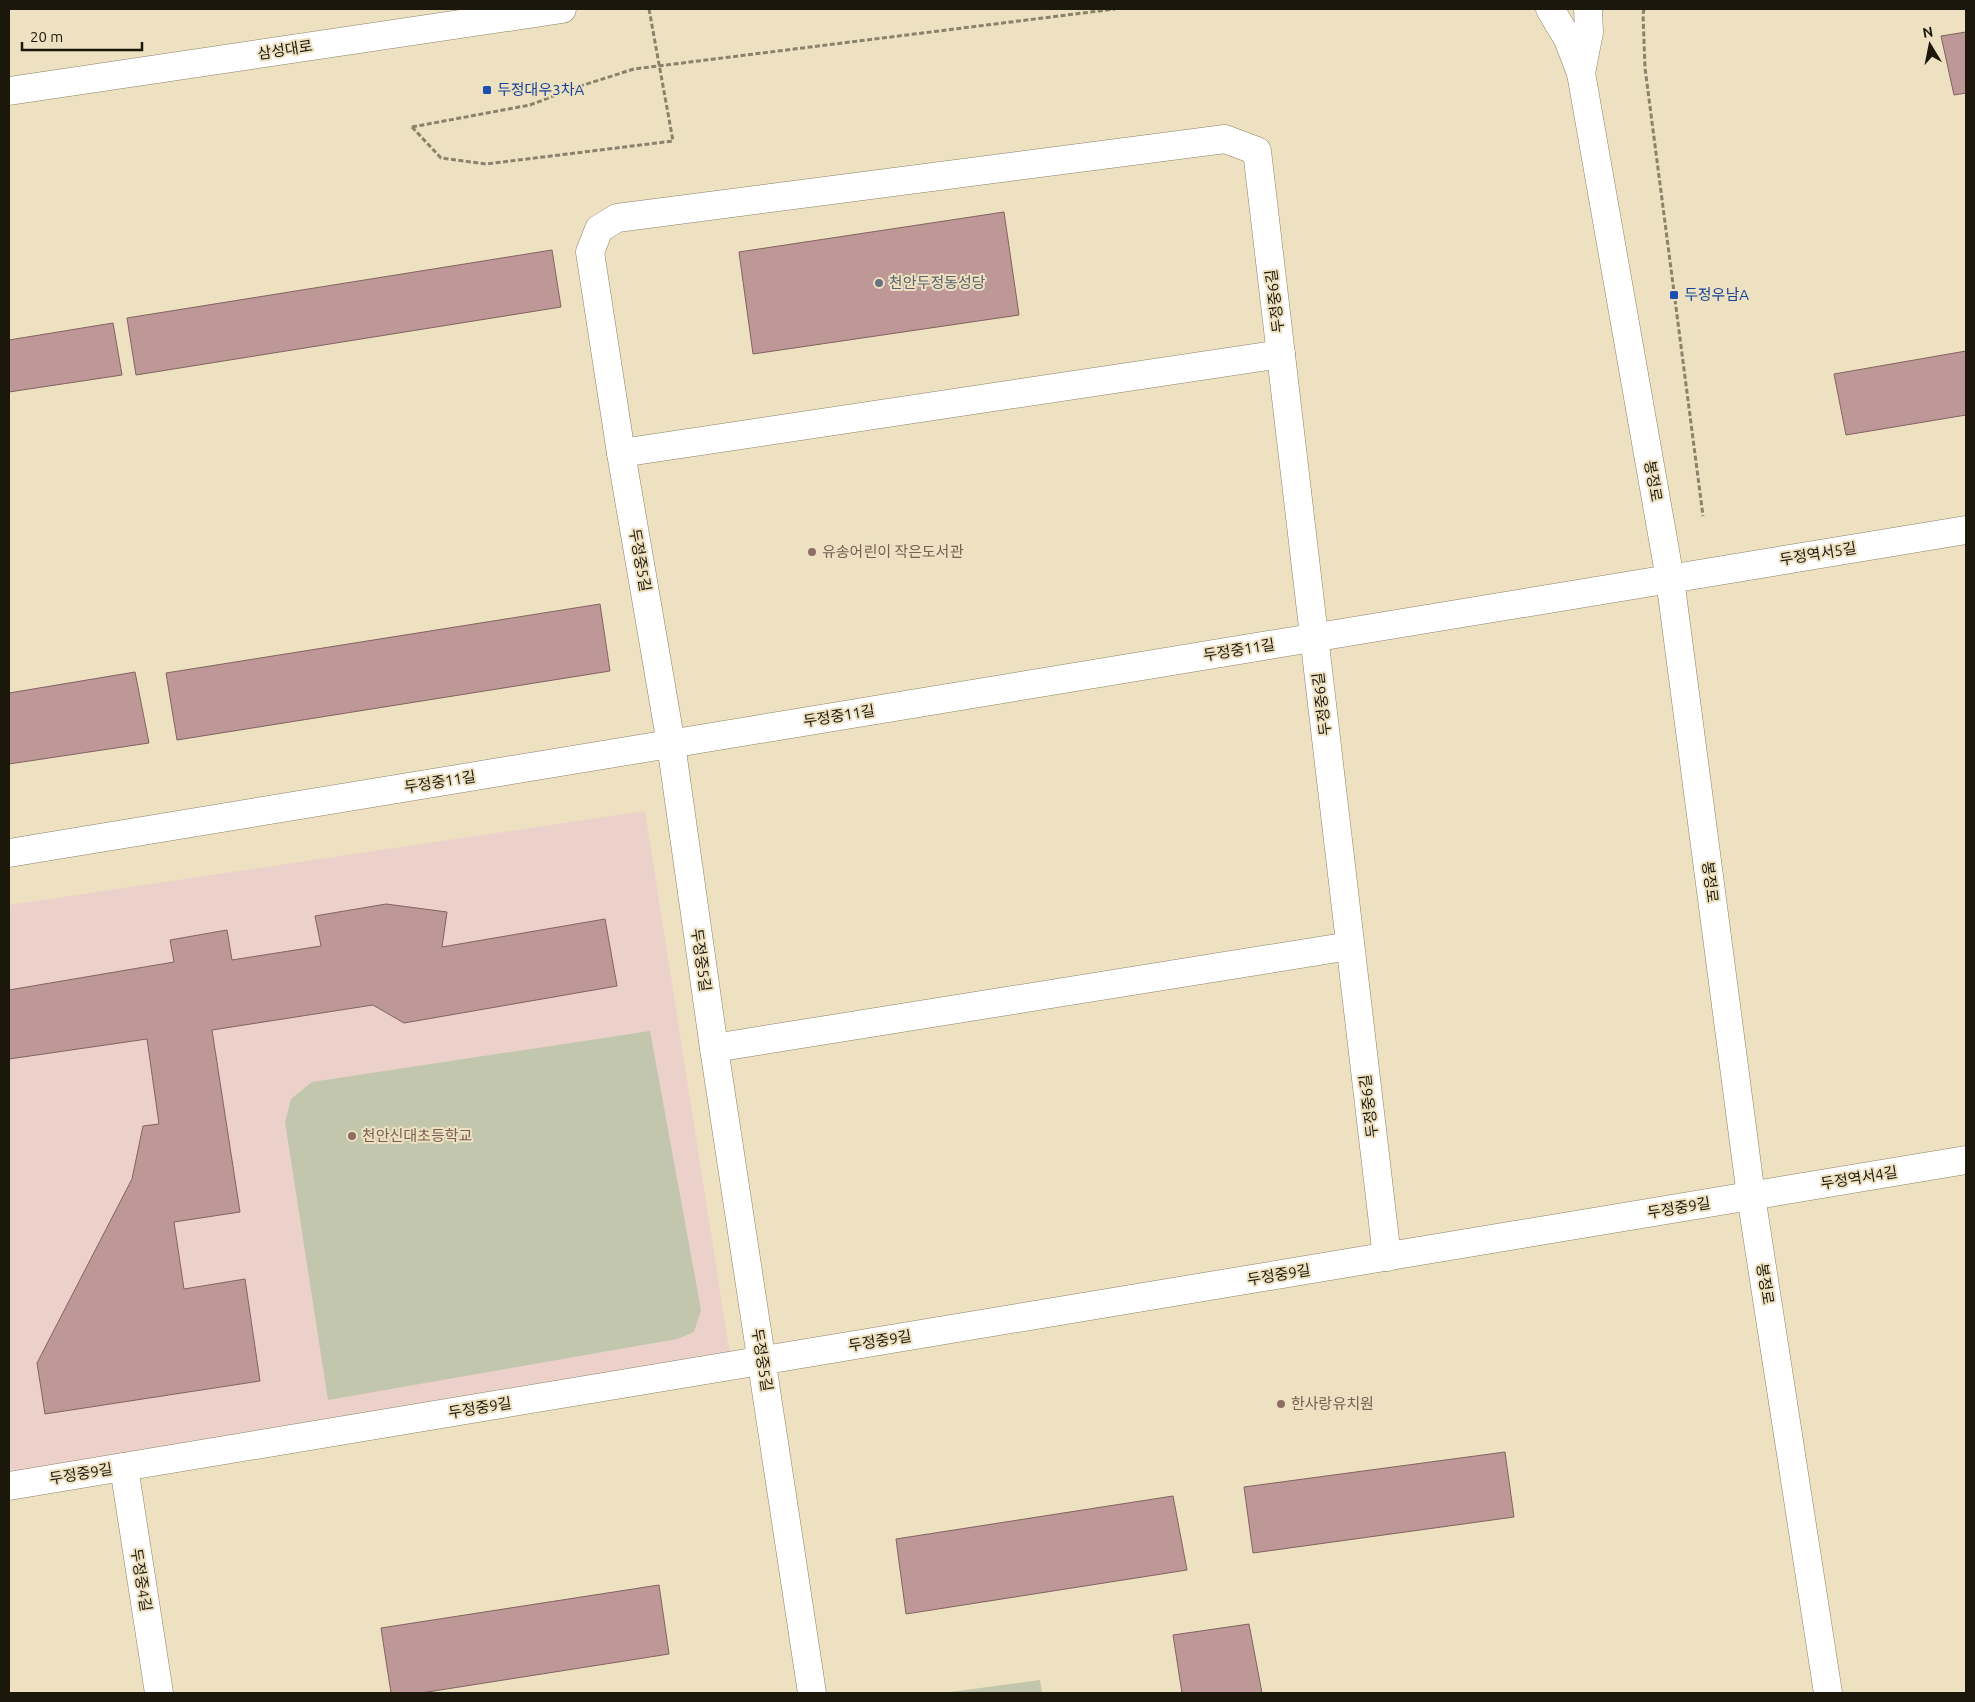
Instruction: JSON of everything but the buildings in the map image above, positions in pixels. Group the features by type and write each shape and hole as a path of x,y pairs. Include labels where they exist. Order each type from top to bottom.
{"street":[{"name":"삼성대로","path":"9,91 562,9"},
{"path":"1550,9 1568,39 1581,73"},
{"path":"1581,73 1589,32 1588,9"},
{"name":"봉정로","path":"1581,73 1670,578 1751,1196 1828,1693"},
{"name":"두정중5길","path":"812,1693 714,1048 671,744 590,252 599,229 617,218 1225,139 1257,151"},
{"name":"두정중6길","path":"1257,151 1387,1257"},
{"path":"622,453 1281,354"},
{"name":"두정역서5길","path":"1670,578 1966,530"},
{"name":"두정중11길","path":"9,853 1670,578"},
{"path":"714,1048 1350,946"},
{"name":"두정역서4길","path":"1751,1196 1966,1160"},
{"name":"두정중9길","path":"9,1486 1751,1196"},
{"name":"두정중4길","path":"124,1467 159,1693"}],"path":[{"path":"649,9 673,141 486,164 441,158 412,127 530,105 634,69 1115,9"},
{"path":"1644,9 1645,68 1704,516"}],"shaded area":[{"name":"천안신대초등학교","path":"645,811 732,1368 9,1483 9,905"}],"green space":[{"path":"650,1031 701,1310 694,1332 677,1339 328,1400 285,1122 291,1099 312,1082"},
{"path":"1040,1680 1042,1693 943,1693"}],"place":[{"name":"두정대우3차A","path":"487,90"},
{"name":"천안두정동성당","path":"879,283"},
{"name":"두정우남A","path":"1674,295"},
{"name":"유송어린이 작은도서관","path":"812,552"},
{"name":"천안신대초등학교","path":"352,1136"},
{"name":"한사랑유치원","path":"1281,1404"}]}
